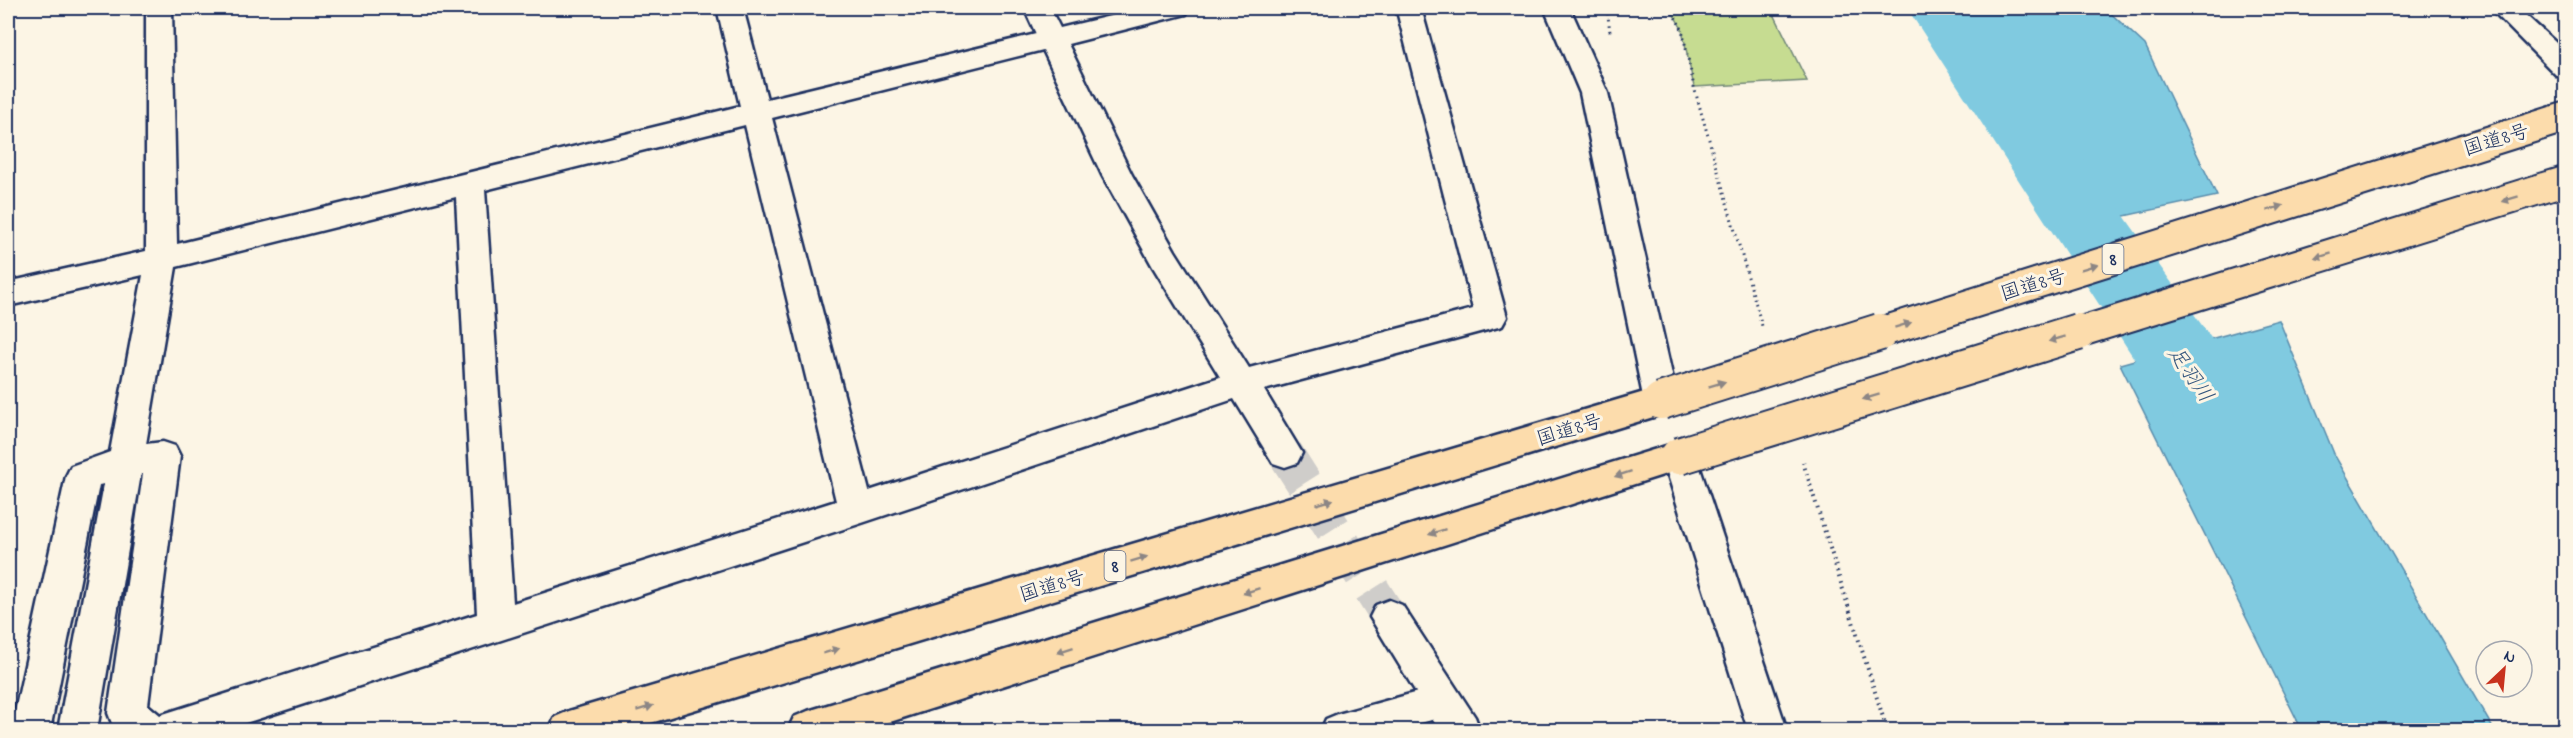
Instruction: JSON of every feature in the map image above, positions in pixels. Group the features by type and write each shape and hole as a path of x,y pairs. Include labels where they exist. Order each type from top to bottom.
{"highway":[{"name":"国道8号","path":"569,730 1661,401 2565,117"},
{"path":"808,730 2565,181"}],"street":[{"path":"77,730 162,259 159,8"},
{"path":"729,8 856,510"},
{"path":"1037,8 1117,176 1164,259 1285,453"},
{"path":"8,294 162,259 1177,8"},
{"path":"168,730 856,510 1242,383 1491,317 1410,11 1406,8"},
{"path":"1557,8 1594,93 1661,401"},
{"path":"2503,8 2565,68"},
{"path":"470,182 496,626"},
{"path":"30,730 83,476 125,462 163,456 127,713 149,730"},
{"path":"1679,456 1768,730"},
{"path":"1389,617 1452,716"}],"lane":[{"path":"1338,730 1452,716"}],"green space":[{"path":"1670,8 1771,8 1807,81 1694,87 1682,29"}],"water":[{"path":"1933,8 2105,8 2145,45 2217,196 2055,231"},
{"path":"2279,320 2335,456 2494,730 2302,730 2120,364"}],"waterway":[{"name":"足羽川","path":"1941,8 2191,376 2240,442"}],"tunnel":[{"path":"1285,453 1389,617"}]}
